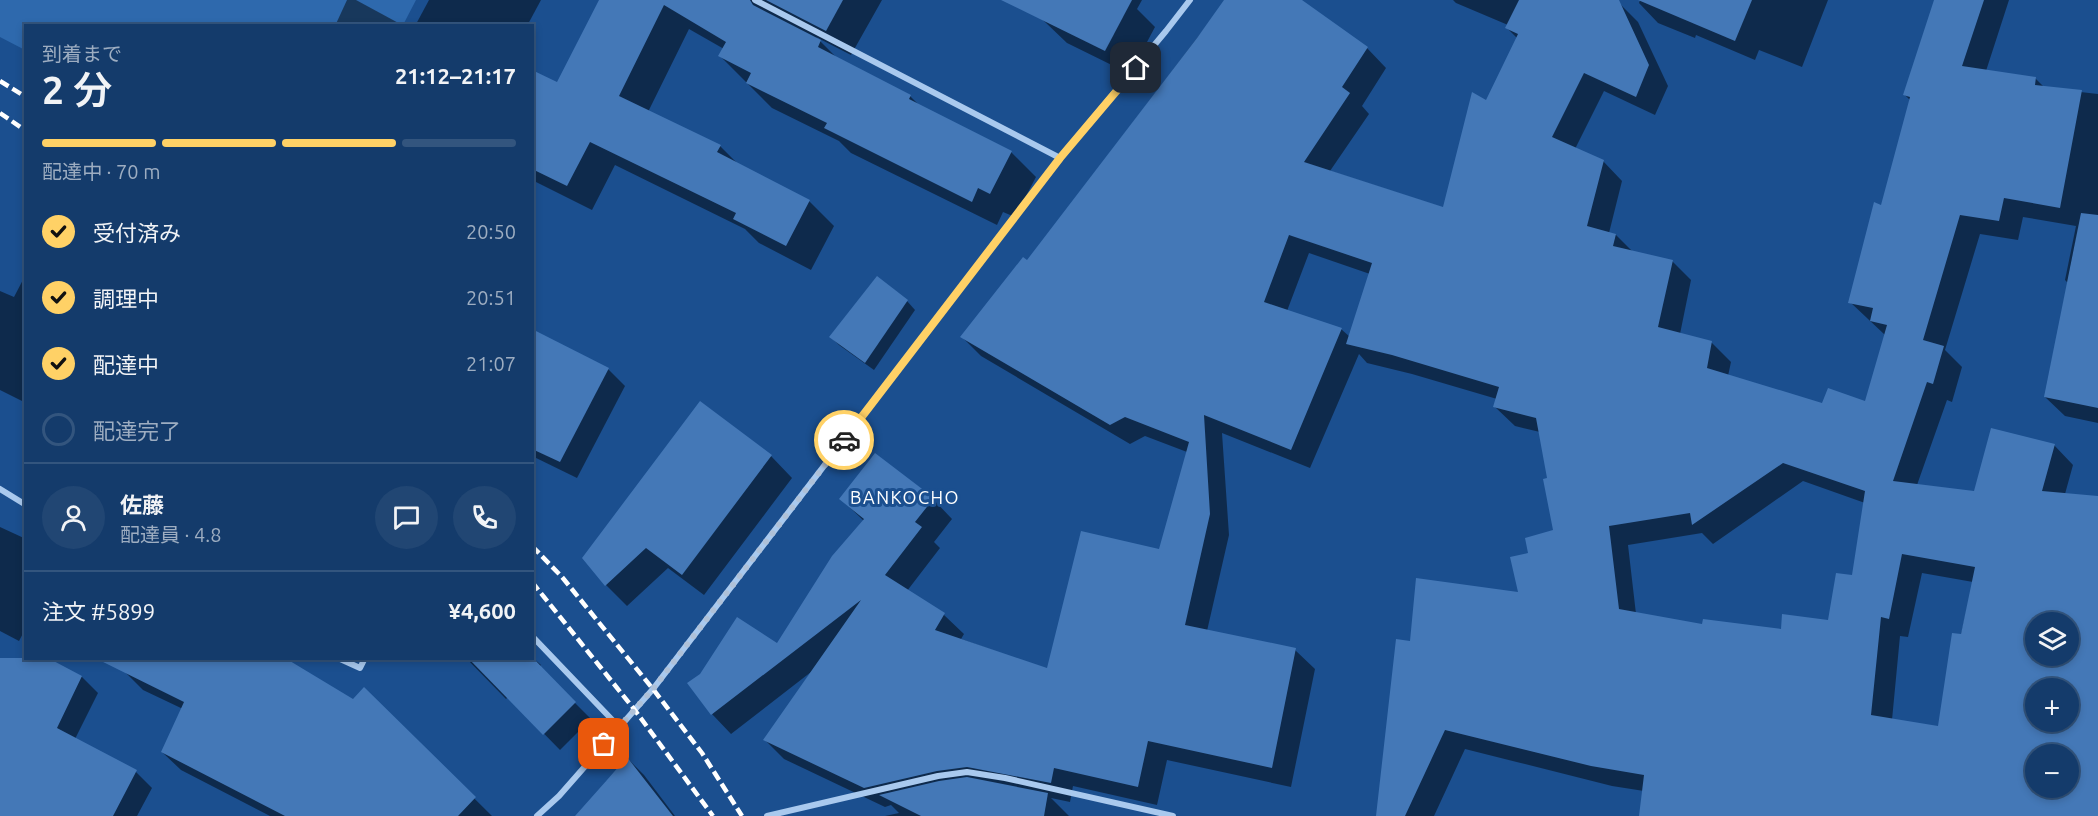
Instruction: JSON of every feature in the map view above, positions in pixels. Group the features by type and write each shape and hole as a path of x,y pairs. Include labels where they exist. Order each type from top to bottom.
{"street":[{"path":"755,0 1060,158"},
{"path":"537,816 559,796 653,689 1060,158 1190,0"},
{"path":"0,489 24,504"},
{"path":"534,638 619,727"},
{"path":"342,660 360,668 364,660"},
{"path":"766,816 938,776 967,772 1173,816"}],"shaded area":[{"path":"0,0 416,0 404,24 24,24 24,49 0,37"}],"building":[{"path":"599,0 750,0 753,5 821,40 818,47 911,95 909,99 1012,151 990,194 978,188 972,202 824,128 827,123 746,83 751,73 718,56 726,42 664,5 619,96 721,145 717,152 810,200 786,246 733,219 736,213 590,142 567,186 534,170 534,71 557,82"},
{"path":"766,0 843,0 826,31"},
{"path":"1001,0 1132,0 1105,51"},
{"path":"1224,0 1302,0 1368,47 1342,87 1350,93 1304,162 1443,207 1472,92 1486,100 1518,34 1505,28 1519,0 1619,0 1649,65 1636,97 1584,73 1552,137 1604,160 1587,226 1616,234 1613,246 1673,260 1658,327 1712,341 1707,368 1822,403 1828,388 1865,401 1887,325 1870,321 1873,308 1848,303 1874,202 1881,205 1910,97 1903,95 1934,0 1984,0 1962,66 2036,77 2035,85 2082,90 2060,208 2004,198 1999,221 1960,215 1923,340 1944,346 1933,384 1927,382 1893,481 1974,491 1991,428 2055,444 2042,491 2098,496 2098,816 1639,816 1644,775 1591,766 1445,730 1405,816 1376,816 1396,639 1410,641 1416,578 1518,592 1510,557 1528,553 1525,538 1553,530 1543,479 1547,478 1536,418 1493,407 1499,387 1392,355 1346,344 1372,263 1289,235 1264,302 1342,328 1291,450 1204,415 1210,514 1185,625 1296,648 1272,768 1148,741 1138,787 1054,768 1051,783 967,767 937,771 864,788 763,740 861,600 711,715 687,683 700,674 737,617 777,643 832,556 864,519 839,499 875,453 934,498 915,522 922,527 885,575 945,613 935,630 1047,668 1081,531 1159,549 1189,442 1125,417 1110,425 960,337 1023,257 1027,260","holes":["1783,463 1865,491 1852,575 1836,573 1828,620 1782,614 1781,629 1703,619 1702,624 1619,609 1609,526 1690,513 1692,525","1902,554 1975,567 1961,634 1952,633 1938,726 1871,715 1881,617 1889,619"]},
{"path":"1638,0 1752,0 1735,41"},
{"path":"2081,213 2098,215 2098,408 2044,397"},
{"path":"877,276 908,300 865,363 829,337"},
{"path":"534,330 609,368 560,462 534,450"},
{"path":"700,401 772,455 682,575 646,548 605,586 582,558"},
{"path":"0,658 52,660 82,676 57,728 137,770 113,816 0,816"},
{"path":"534,659 576,702 543,735 470,660"},
{"path":"99,660 288,660 353,699 364,687 476,797 458,816 285,816 161,752 184,702"},
{"path":"627,757 673,816 575,816 607,780"},
{"path":"967,777 1048,793 1044,816 921,816 879,795 939,781"}],"railway":[{"path":"0,81 24,96"},
{"path":"0,113 24,130"},
{"path":"534,548 562,577 653,689 702,753 742,816"},
{"path":"534,584 634,709 713,816"}],"way so far":[{"path":"604,744 653,689 844,440"}],"district":[{"name":"BANKOCHO","path":"905,498"}],"route":[{"path":"844,440 1060,158 1136,68"}]}
